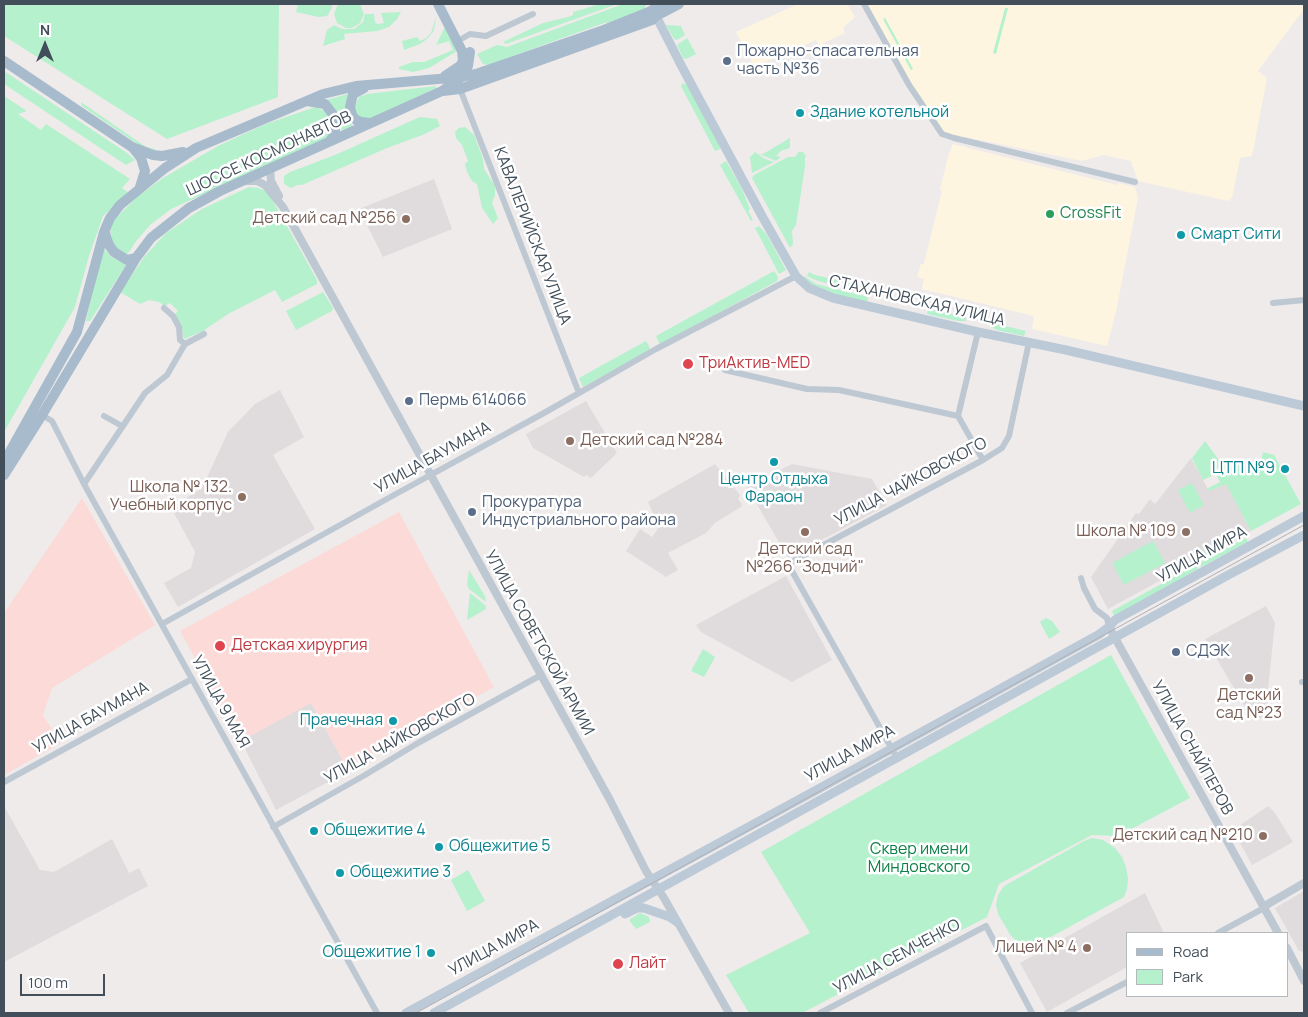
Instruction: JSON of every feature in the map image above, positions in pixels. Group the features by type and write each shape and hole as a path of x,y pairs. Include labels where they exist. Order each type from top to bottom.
{"main road":[{"path":"438,4 462,51 463,61 456,70 440,79"},
{"path":"445,4 470,52 482,66 498,67"},
{"name":"ШОССЕ КОСМОНАВТОВ","path":"4,475 38,413 77,332 104,232 110,218 120,205 165,168 196,148 338,89 372,84 462,77 498,67 604,30 658,7 679,4"},
{"name":"ШОССЕ КОСМОНАВТОВ","path":"442,91 460,89 652,20 658,7"},
{"name":"СТАХАНОВСКАЯ УЛИЦА","path":"658,7 734,167 796,276 802,283 820,294 1304,406"},
{"path":"462,77 468,66 470,52"},
{"path":"4,62 132,147 153,155 162,156 196,148"},
{"name":"ШОССЕ КОСМОНАВТОВ","path":"4,462 38,413 136,258 151,238 189,208 270,168 442,91 462,77"},
{"path":"372,84 353,94 350,107 356,120 372,123"},
{"path":"306,101 325,104 335,117 335,134 329,141"},
{"path":"132,147 141,158 145,172 139,188"},
{"path":"104,232 114,252 127,260 136,258"},
{"name":"УЛИЦА МИРА","path":"406,1013 652,880 1110,627 1115,620 1304,516"},
{"name":"УЛИЦА МИРА","path":"434,1013 1304,535"},
{"path":"601,921 616,919 637,908 644,908 670,917 677,922"}],"street":[{"path":"864,4 909,84 942,134 1135,182"},
{"path":"463,38 470,34 486,36 533,14"},
{"name":"КАВАЛЕРИЙСКАЯ УЛИЦА","path":"460,89 579,393"},
{"name":"УЛИЦА СОВЕТСКОЙ АРМИИ","path":"270,168 271,181 283,207 610,800 646,871 659,889 729,1013"},
{"name":"УЛИЦА СОВЕТСКОЙ АРМИИ","path":"242,181 257,182 265,185 283,207"},
{"name":"УЛИЦА БАУМАНА","path":"162,624 673,340 796,276"},
{"path":"1273,304 1304,300"},
{"path":"164,308 179,327 180,340 185,344"},
{"path":"978,332 958,416 983,460"},
{"path":"84,484 145,393 167,374 185,344 204,334"},
{"name":"УЛИЦА ЧАЙКОВСКОГО","path":"891,748 788,564 1002,448 1008,439 1029,342"},
{"path":"725,370 807,389 839,390 958,416"},
{"name":"УЛИЦА 9 МАЯ","path":"38,413 52,422 84,484 377,1013"},
{"path":"104,416 122,426"},
{"name":"УЛИЦА СНАЙПЕРОВ","path":"1081,578 1095,609 1099,614 1107,618 1110,627 1277,932"},
{"name":"УЛИЦА ЧАЙКОВСКОГО","path":"273,827 541,676"},
{"name":"УЛИЦА БАУМАНА","path":"4,782 192,679"},
{"path":"891,748 896,758"},
{"path":"1220,932 1304,883"},
{"name":"УЛИЦА СЕМЧЕНКО","path":"820,1013 986,926 1032,1013"},
{"path":"1288,950 1304,977"},
{"path":"1067,1013 1126,983"}],"shaded area":[{"path":"798,4 847,4 855,17 843,28 845,33 819,45 816,40 754,66 736,32"},
{"path":"866,4 1304,4 1304,9 1258,71 1267,78 1252,156 1240,158 1232,198 1228,201 1138,181 1131,161 1104,155 1082,161 965,137 952,137 941,129 914,89"},
{"path":"953,144 1117,185 1118,183 1135,187 1138,198 1116,312 1107,346 1032,329 1034,316 922,289 924,279 917,277 921,264 924,264 942,191 940,190 948,156"},
{"name":"Детский сад №256","path":"434,179 452,229 383,257 359,209"},
{"name":"Школа № 132. Учебный корпус","path":"280,390 304,437 273,455 315,529 178,607 164,583 191,568 195,552 174,513 175,505 202,488 228,432 255,404"},
{"name":"Детский сад №284","path":"586,401 617,453 591,478 586,475 584,477 533,448 526,434"},
{"name":"Школа № 109","path":"1191,458 1209,491 1226,483 1251,531 1108,609 1091,577 1136,513 1139,514 1150,499 1155,504"},
{"name":"Детский сад №266 \"Зодчий\"","path":"715,464 740,495 738,499 742,504 741,507 715,523 706,533 668,553 678,570 666,577 626,551 640,529 652,537 659,527 648,502"},
{"name":"Детский сад №266 \"Зодчий\"","path":"792,464 872,479 887,505 788,558 747,487"},
{"path":"82,498 155,625 52,688 43,715 61,743 4,775 4,613"},
{"path":"399,512 494,687 347,768 311,703 241,741 180,631"},
{"path":"786,576 832,660 792,682 701,632 696,625"},
{"name":"Детский сад №23","path":"1266,606 1275,623 1265,718 1251,717 1205,639"},
{"path":"311,702 344,763 337,768 341,775 276,810 241,741"},
{"path":"4,806 40,870 54,872 112,839 129,873 139,868 148,886 4,962"},
{"name":"Детский сад №210","path":"1268,806 1275,813 1293,842 1252,865 1233,830"},
{"path":"1304,891 1304,952 1299,951 1275,908"},
{"name":"Лицей № 4","path":"1145,893 1164,932 1126,932 1126,968 1047,1012 1020,963"}],"green space":[{"path":"4,4 279,4 278,97 167,139 4,36"},
{"path":"298,4 332,4 332,8 327,16 319,17 296,12"},
{"path":"338,4 360,4 364,14 360,23 352,28 346,28 337,23 334,14"},
{"path":"600,4 617,4 506,44 503,42 543,23 568,17 573,15 573,12"},
{"path":"623,4 646,4 645,10 616,22 604,23 488,65 483,64 477,54 497,45 507,47"},
{"path":"1005,8 1008,8 996,54 993,53"},
{"path":"401,12 389,27 377,31 344,34 345,39 323,46 327,30 334,25 342,29 354,29 363,22 365,14 374,14 377,24 384,23 381,13"},
{"path":"436,17 433,32 427,39 404,50 402,41 417,37 420,41 425,39 431,33"},
{"path":"885,18 913,69 911,70 883,19"},
{"path":"666,25 681,26 685,35 677,40 674,39"},
{"path":"445,27 457,51 429,68 413,72 399,69 399,67 413,62 424,62 453,50 449,41 436,45"},
{"path":"687,38 696,54 686,59 683,58 677,45"},
{"path":"4,71 135,160 126,165 4,84"},
{"path":"683,83 689,86 720,149 715,151 681,86"},
{"path":"436,86 436,88 366,121 361,121 356,112 355,106 359,97 367,94"},
{"path":"348,94 346,112 353,127 342,132 337,113 326,100"},
{"path":"4,96 27,111 18,114 41,130 46,124 130,179 122,188 129,193 103,216 89,256 75,307 4,432"},
{"path":"81,102 146,147 155,149 155,153 142,147 82,106"},
{"path":"315,107 325,111 330,117 332,122 331,136 171,209 150,225 127,254 121,253 113,243 110,229 114,220 137,197 163,178 237,137 266,124"},
{"path":"420,117 437,119 440,126 302,185 291,188 284,184 284,176 290,172 335,155"},
{"path":"465,127 474,135 483,159 484,169 495,186 495,195 492,203 498,218 493,224 482,208 477,184 472,181 467,172 465,164 468,161 462,145 456,138 455,132 459,128"},
{"path":"790,138 790,147 782,150 776,156 781,157 776,161 760,154 763,154"},
{"path":"755,152 765,159 774,162 752,173 750,157"},
{"path":"798,152 803,152 806,156 796,225 792,231 793,244 790,248 752,178 754,175 788,157 794,157"},
{"path":"726,161 741,187 750,209 748,211 753,220 751,221 720,165"},
{"path":"249,187 259,188 268,192 317,280 317,284 282,302 275,290 228,314 203,331 184,339 181,326 174,315 178,311 170,303 165,306 159,302 149,300 140,304 120,292 145,256 166,233 202,209"},
{"path":"759,226 767,235 786,270 779,274 755,228"},
{"path":"103,247 110,256 126,265 90,321 86,321"},
{"path":"774,271 778,277 777,281 662,344 659,343 656,336"},
{"path":"809,272 863,286 858,291 818,281 807,276"},
{"path":"804,276 816,284 868,297 867,303 823,292 805,280"},
{"path":"323,292 333,308 332,311 296,330 286,311"},
{"path":"928,309 966,317 966,321 927,314"},
{"path":"992,323 1026,331 1024,336 997,330 991,327"},
{"path":"646,341 650,348 649,351 583,387 579,378"},
{"path":"1205,441 1221,463 1256,468 1260,465 1263,452 1274,455 1301,504 1251,531 1226,484 1209,491 1208,488 1220,482 1216,474 1203,480 1192,458"},
{"path":"1192,483 1204,505 1190,513 1178,490"},
{"path":"1241,529 1244,535 1223,547 1221,543"},
{"path":"1246,538 1248,542 1201,567 1199,563"},
{"path":"1153,541 1165,563 1124,585 1112,563"},
{"path":"1217,545 1220,548 1197,560 1194,555 1202,550 1203,552"},
{"path":"1196,565 1198,569 1115,617 1112,611"},
{"path":"469,570 485,596 486,602 469,589 467,585"},
{"path":"470,593 486,606 486,609 467,620"},
{"path":"1046,618 1052,621 1060,632 1049,639 1040,622"},
{"path":"703,649 715,657 704,677 691,671"},
{"name":"Сквер имени Миндовского","path":"1111,655 1190,798 1118,836 1092,835 999,884 987,917 802,1013 749,1013 726,975 810,933 761,852"},
{"path":"1092,838 1103,840 1115,848 1122,857 1128,879 1124,897 1038,944 1018,942 1011,936 998,914 996,905 998,895 1004,886"},
{"path":"468,870 485,901 467,911 451,880"},
{"path":"640,913 649,917 650,922 636,929 629,920"}],"tram line":[{"path":"416,1013 1304,525"}],"place":[{"name":"Пожарно-спасательная часть №36","path":"727,61"},
{"name":"Здание котельной","path":"800,113"},
{"name":"CrossFit","path":"1050,214"},
{"name":"Детский сад №256","path":"406,219"},
{"name":"Смарт Сити","path":"1181,235"},
{"name":"ТриАктив-MED","path":"688,364"},
{"name":"Пермь 614066","path":"409,401"},
{"name":"Детский сад №284","path":"570,441"},
{"name":"Центр Отдыха Фараон","path":"774,462"},
{"name":"ЦТП №9","path":"1285,469"},
{"name":"Школа № 132. Учебный корпус","path":"242,497"},
{"name":"Прокуратура Индустриального района","path":"472,512"},
{"name":"Детский сад №266 \"Зодчий\"","path":"805,532"},
{"name":"Школа № 109","path":"1186,532"},
{"name":"Детская хирургия","path":"220,646"},
{"name":"СДЭК","path":"1176,652"},
{"name":"Детский сад №23","path":"1249,678"},
{"name":"Прачечная","path":"393,721"},
{"name":"Общежитие 4","path":"314,831"},
{"name":"Детский сад №210","path":"1263,836"},
{"name":"Общежитие 5","path":"439,847"},
{"name":"Общежитие 3","path":"340,873"},
{"name":"Лицей № 4","path":"1087,948"},
{"name":"Общежитие 1","path":"431,953"},
{"name":"Лайт","path":"618,964"}]}
